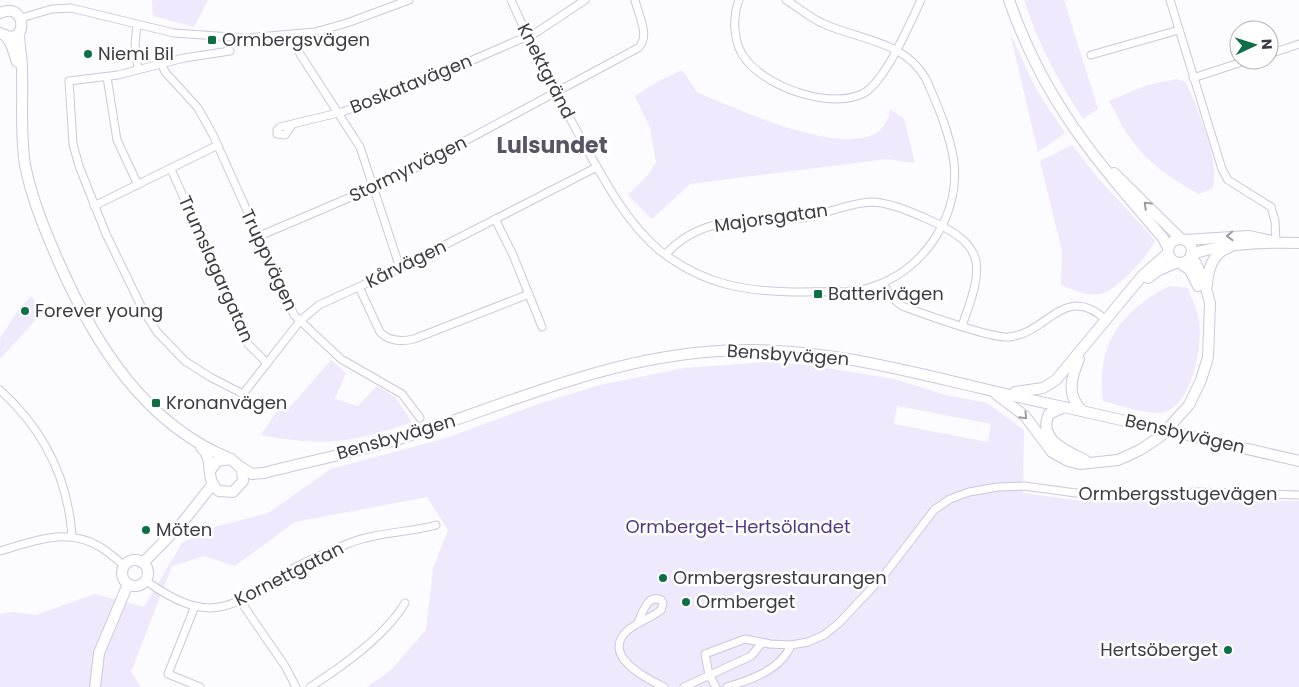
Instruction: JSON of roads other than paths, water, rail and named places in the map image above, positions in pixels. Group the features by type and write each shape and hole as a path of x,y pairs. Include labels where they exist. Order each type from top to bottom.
{"main road":[{"path":"1,0 4,11 17,12 22,18 22,26 18,32 22,71 22,131 29,181 44,226 73,294 95,336 120,371 154,409 192,440 208,456 212,485 219,492 224,493 236,490 243,481 242,467 231,459 192,440"},
{"path":"1009,0 1027,48 1047,89 1106,173 1163,238 1170,258 1190,270 1196,280 1209,325"},
{"path":"18,32 3,34 16,59 22,86"},
{"path":"1082,140 1182,240 1190,245 1207,288"},
{"path":"984,389 1024,392 1043,388 1063,373 1105,319 1146,271 1168,250 1173,241 1249,236 1276,242"},
{"path":"1133,288 1159,270 1189,259 1192,254 1234,246 1276,242 1299,243"},
{"path":"984,389 998,395 1019,411 1055,454 1077,464 1110,461 1134,454 1161,436 1175,423 1189,405 1202,380 1208,351 1210,309 1207,288 1208,271 1215,257 1224,249 1234,246"},
{"name":"Bensbyvägen","path":"242,467 248,472 256,474 400,439 574,380 680,355 719,351 766,350 842,357 1299,461"},
{"path":"1082,350 1071,384 1072,398 1082,411"},
{"path":"1065,407 1054,410 1048,417 1046,426 1049,436 1062,450 1090,462"},
{"path":"210,471 217,461 231,459"},
{"name":"Bensbyvägen","path":"236,490 283,468"},
{"path":"143,563 182,523 212,485"},
{"path":"132,561 143,563 148,570 146,581 136,586 128,584 123,576 125,566 132,561"},
{"path":"95,687 99,653 128,584"}],"street":[{"path":"22,18 44,10 71,8 90,11 137,25 174,33 221,38 294,35 334,27 409,0"},
{"name":"Knektgränd","path":"511,0 556,93 597,167"},
{"path":"527,36 585,0"},
{"name":"Stormyrvägen","path":"258,237 374,188 556,93 642,44 644,34 635,0"},
{"path":"739,0 734,28 738,48 746,61 761,74 818,99 833,101 850,99 866,92 878,80 922,0"},
{"path":"597,167 634,224 666,254 690,270 712,280 752,291 848,291 883,283 904,271 918,259 943,226 954,188 952,151 926,78 912,60 896,50 821,23 786,0"},
{"path":"1170,0 1222,169 1228,180 1271,207 1275,221 1276,242"},
{"path":"137,25 135,43 138,69"},
{"path":"1091,55 1178,30"},
{"path":"294,35 300,54 360,147 400,268"},
{"name":"Boskatavägen","path":"292,125 338,113 406,89 527,36"},
{"path":"1279,51 1299,44"},
{"path":"218,145 94,206 73,144 69,81 107,77 161,64 230,51"},
{"name":"Truppvägen","path":"161,64 166,73 198,108 218,145 288,305 300,322 341,359 403,395 420,418"},
{"path":"1193,78 1229,66"},
{"path":"107,77 117,140 138,185"},
{"name":"Kårvägen","path":"94,206 143,310 157,332 185,361 210,377 243,394 300,322 326,301 400,268 597,167"},
{"name":"Trumslagargatan","path":"171,169 248,344 268,364"},
{"name":"Majorsgatan","path":"666,254 691,234 716,224 736,220 808,217 865,203 888,205 916,214 943,226 966,242 977,262 978,280 962,326"},
{"path":"496,219 542,327"},
{"path":"883,283 890,296 902,306 998,337 1012,337 1062,310 1077,305 1091,308 1105,319"},
{"path":"359,287 380,332 385,337 398,340 414,339 529,294"},
{"path":"0,390 29,420 54,460 67,497 72,536"},
{"name":"Ormbergsstugevägen","path":"709,675 706,654 740,640 792,645 816,639 833,628 885,574 930,513 950,499 969,492 990,488 1024,486 1098,496 1198,492 1299,495"},
{"name":"Kornettgatan","path":"146,581 173,599 195,606 217,607 241,602 296,567 348,544 372,536 436,525"},
{"path":"0,551 49,537 72,536 94,543 125,566"},
{"path":"241,602 285,666 296,687"},
{"path":"310,687 353,657 396,616 406,603"},
{"path":"195,606 168,674 200,687"},
{"path":"637,624 620,639 620,654 631,667 664,687"},
{"path":"684,687 751,656 762,643"},
{"path":"727,687 770,668 784,658 792,645"},
{"path":"709,675 716,687"}],"place":[{"name":"Ormbergsvägen","path":"212,40"},
{"name":"Niemi Bil","path":"88,54"},
{"name":"Batterivägen","path":"818,294"},
{"name":"Forever young","path":"25,311"},
{"name":"Kronanvägen","path":"156,403"},
{"name":"Möten","path":"146,530"},
{"name":"Ormbergsrestaurangen","path":"663,578"},
{"name":"Ormberget","path":"686,602"},
{"name":"Hertsöberget","path":"1228,650"}],"district":[{"name":"Lulsundet","path":"552,145"}],"park label":[{"name":"Ormberget-Hertsölandet","path":"738,527"}]}
